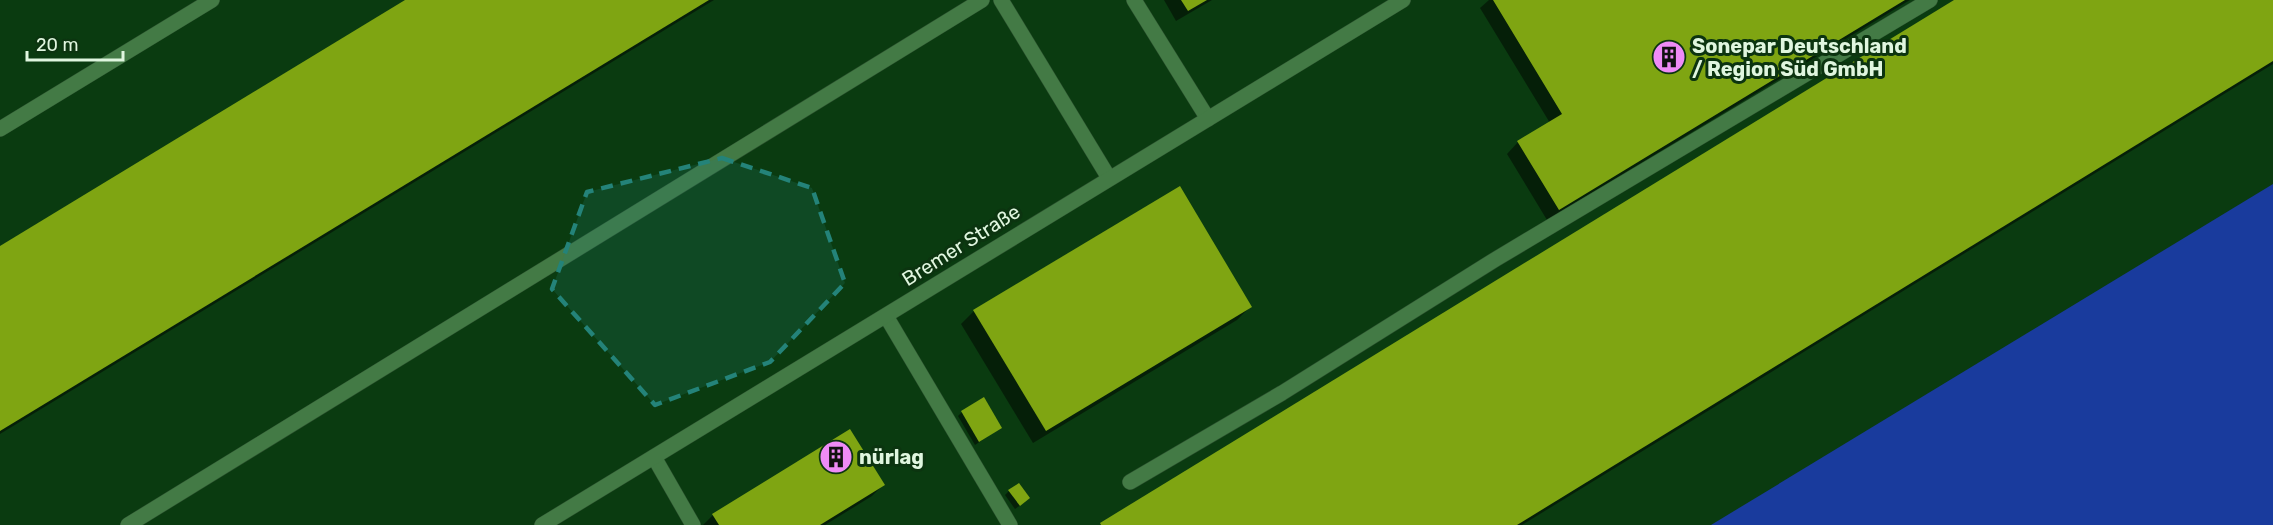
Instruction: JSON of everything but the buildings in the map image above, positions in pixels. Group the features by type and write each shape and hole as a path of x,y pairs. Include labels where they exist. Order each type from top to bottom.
{"street":[{"path":"0,129 212,0"},
{"path":"128,525 982,0"},
{"path":"1001,0 1109,178"},
{"path":"1134,0 1208,118"},
{"name":"Bremer Straße","path":"542,525 1403,0"},
{"path":"1130,482 1282,393 1496,259 1930,0"},
{"path":"886,316 1010,525"},
{"path":"654,457 693,525"}],"highlighted area":[{"path":"722,158 812,188 845,283 770,362 655,405 552,289 587,192"}],"shaded area":[{"path":"0,0 2273,0 2273,525 0,525"},
{"path":"2273,184 2273,525 1711,525"}],"place":[{"name":"Sonepar Deutschland / Region Süd GmbH","path":"1669,57"},
{"name":"nürlag","path":"836,457"}]}
